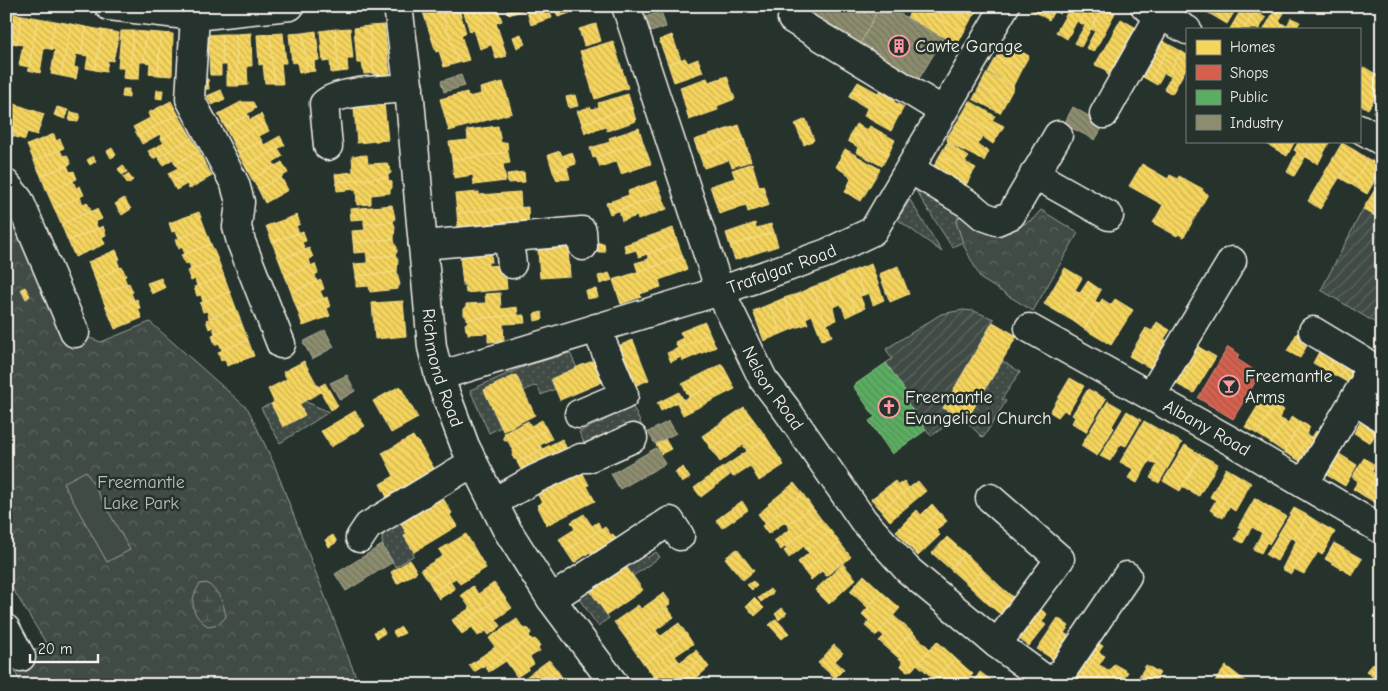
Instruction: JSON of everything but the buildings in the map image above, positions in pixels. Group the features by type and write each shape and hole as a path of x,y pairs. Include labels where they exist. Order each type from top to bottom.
{"street":[{"path":"109,6 195,16 290,6"},
{"name":"Richmond Road","path":"398,6 409,88 432,347 439,376 472,463 507,529 551,600 615,685"},
{"name":"Nelson Road","path":"626,6 720,291 763,379 863,520 908,570 997,644 1053,685"},
{"name":"Trafalgar Road","path":"439,376 720,291 826,253 873,231 1004,6"},
{"path":"1104,114 1151,9 1186,29"},
{"path":"195,16 190,99 235,184 240,202 237,226 241,242 281,344"},
{"path":"792,19 943,111"},
{"path":"328,146 324,104 328,100 357,92 409,88"},
{"path":"1360,129 1382,141"},
{"path":"910,169 970,205 983,216 997,221 1010,216 1058,135"},
{"path":"1034,174 1110,216"},
{"path":"6,184 19,200 74,333"},
{"path":"423,245 582,232 583,246"},
{"path":"500,238 510,246 512,264"},
{"path":"1151,396 1232,261"},
{"path":"579,414 624,395 596,328"},
{"name":"Albany Road","path":"1030,328 1231,441 1382,530"},
{"path":"1304,484 1366,380 1366,363 1313,331"},
{"path":"1354,400 1382,418"},
{"path":"494,502 535,479 581,458 588,458 633,438"},
{"path":"360,538 368,526 472,463"},
{"path":"990,498 1060,559 997,644"},
{"path":"551,600 670,521 680,536"},
{"path":"1053,685 1127,576"},
{"path":"6,629 21,657"}],"green space":[{"path":"920,185 963,211 956,222 963,242 952,247 916,191"},
{"path":"910,200 942,252 897,219"},
{"name":"Freemantle Lake Park","path":"6,203 75,333 101,342 150,322 248,409 274,464 359,685 22,685 12,666 46,643 6,578"},
{"path":"1363,209 1382,220 1382,325 1321,290"},
{"path":"1041,210 1078,233 1033,311 981,279 964,246 956,222 963,211 996,232 1013,230 1033,219"},
{"path":"963,310 974,311 994,319 943,408 957,418 931,436 904,398 907,395 886,363 892,359 886,349 941,314"},
{"path":"570,353 577,368 551,379 555,389 541,395 538,387 533,386 524,391 516,375 484,390 501,427 489,433 470,390 528,365"},
{"path":"1003,361 1020,372 1002,399 1006,401 983,438 966,421"},
{"path":"304,401 329,412 280,443 261,408 271,404 283,426 299,404"},
{"path":"633,407 642,426 588,451 579,432"},
{"path":"86,471 130,550 107,562 63,483"},
{"path":"400,522 407,534 404,536 414,552 413,556 396,567 387,555 382,540 383,535 390,527"},
{"path":"642,551 647,558 656,552 660,557 633,576 624,564"},
{"path":"207,583 220,598 226,617 219,624 208,626 198,617 193,607 196,590 200,584"},
{"path":"588,588 609,618 598,626 577,596"}],"place":[{"name":"Cawte Garage","path":"899,46"},
{"name":"Freemantle Arms","path":"1229,386"},
{"name":"Freemantle Evangelical Church","path":"889,407"}]}
